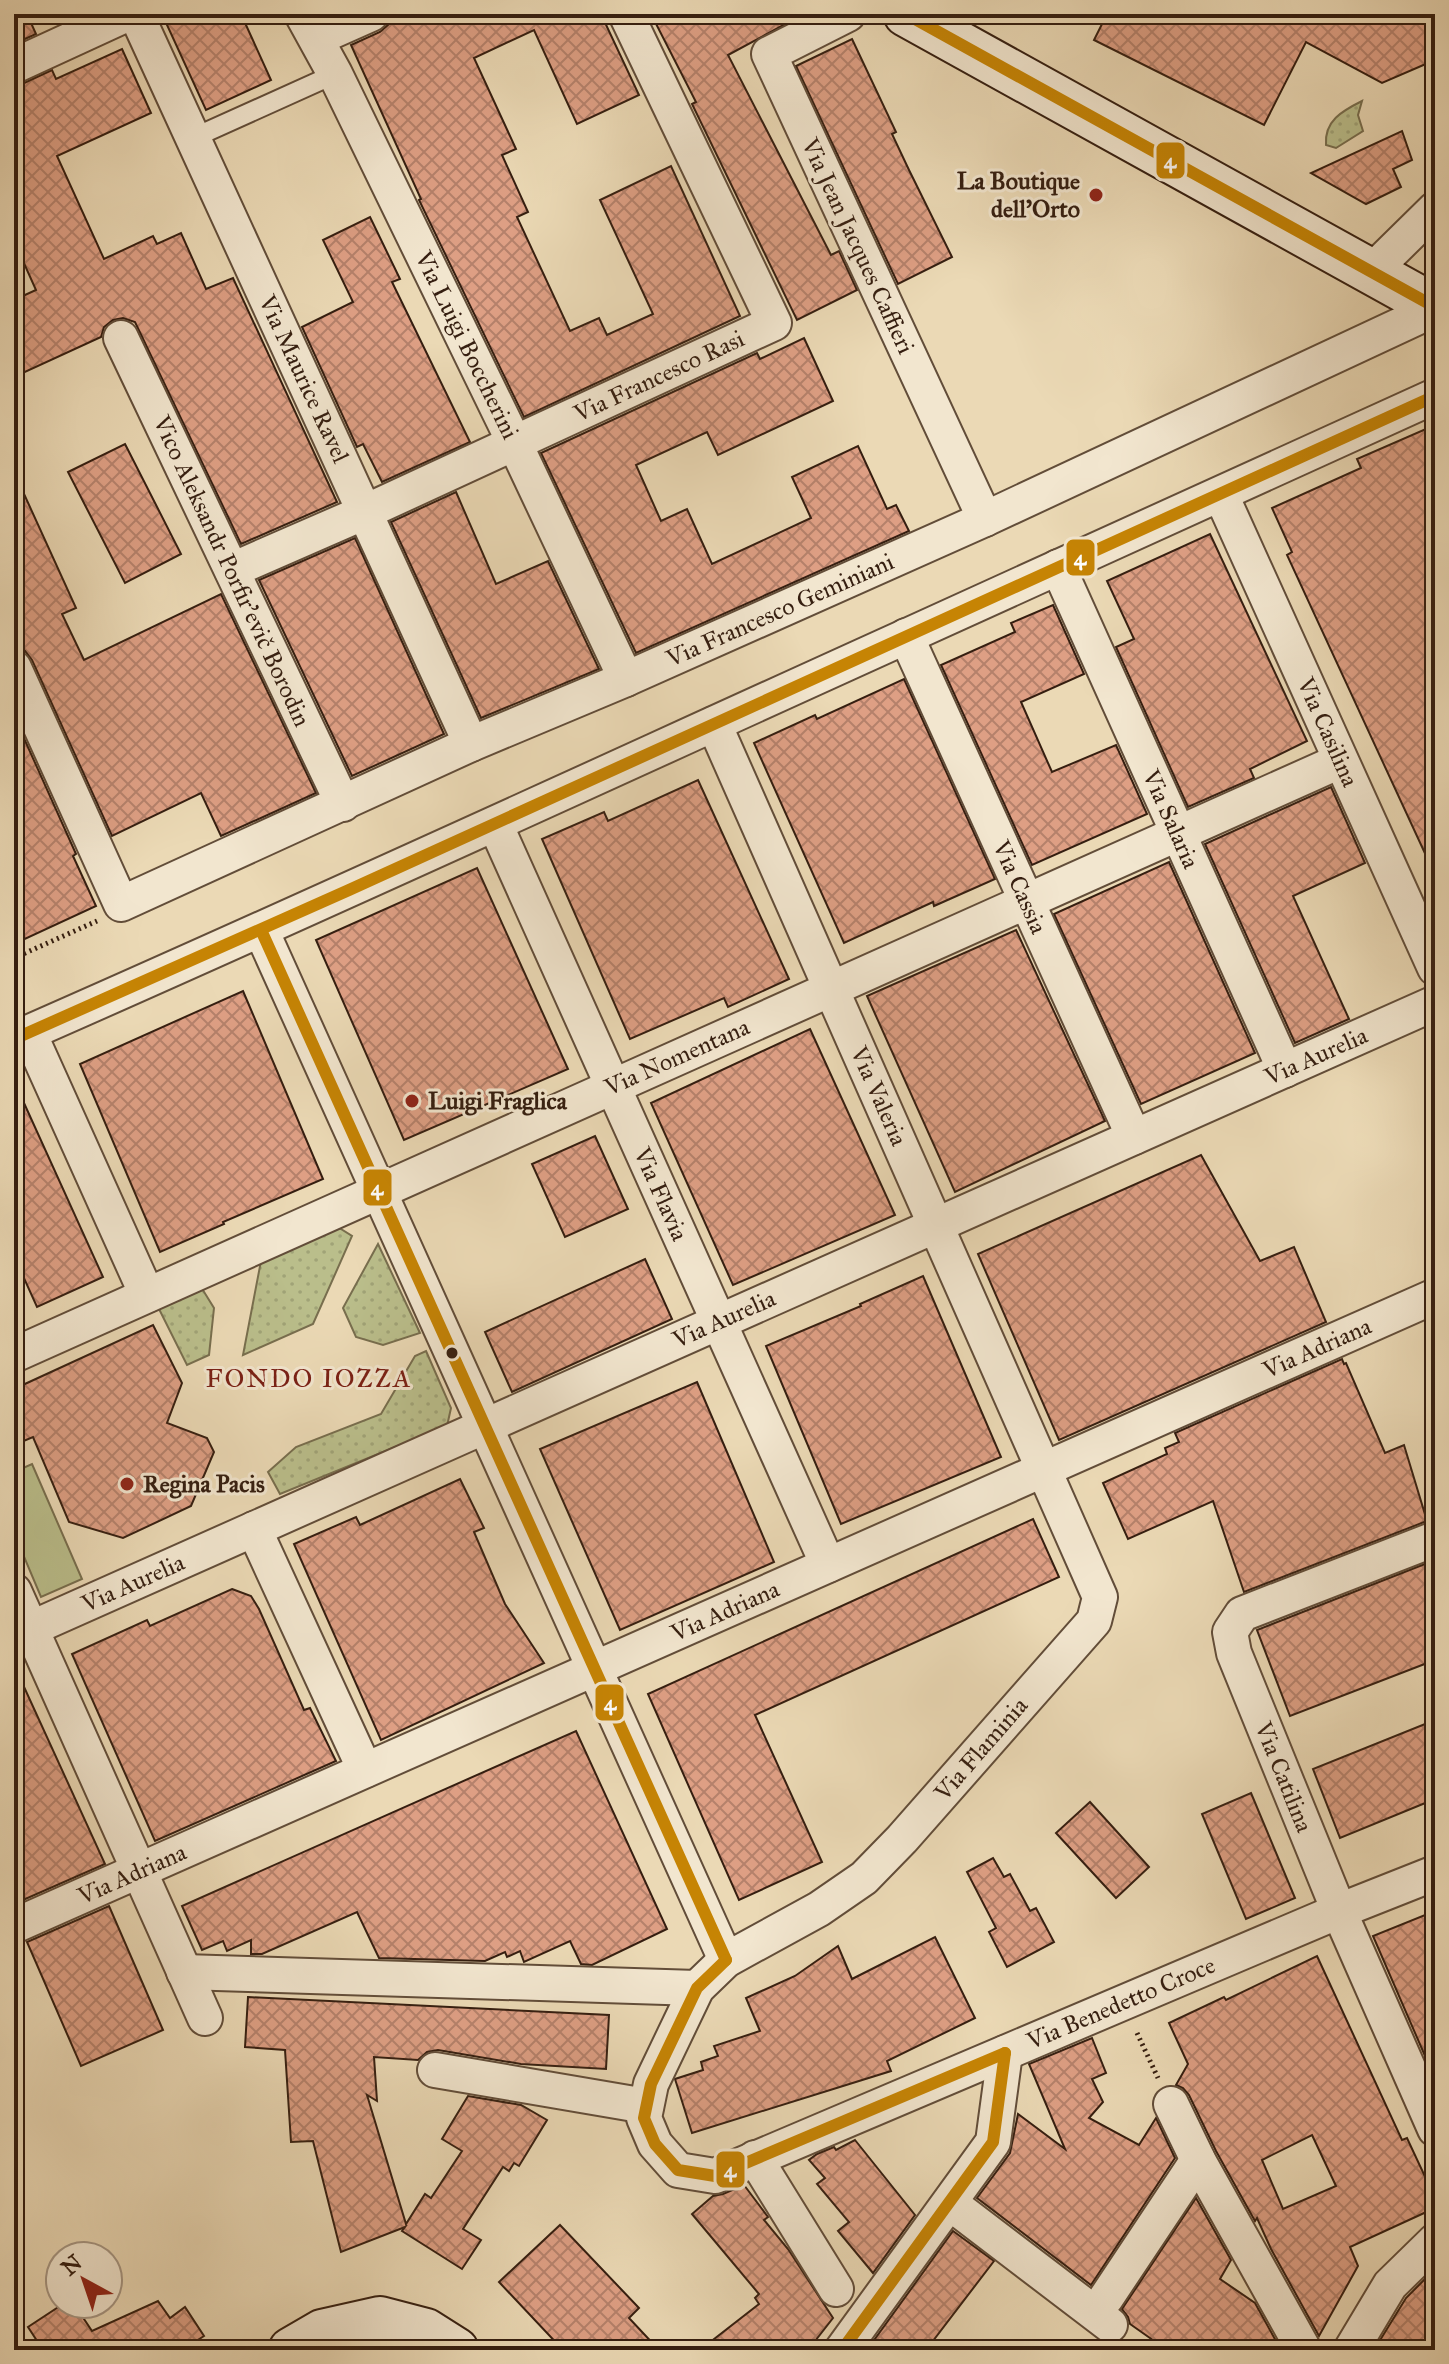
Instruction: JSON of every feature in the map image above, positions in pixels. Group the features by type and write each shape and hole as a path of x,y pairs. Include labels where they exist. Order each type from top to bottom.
{"street":[{"path":"14,66 127,14"},
{"name":"Via Maurice Ravel","path":"136,14 471,744"},
{"path":"309,26 371,14"},
{"name":"Via Francesco Rasi","path":"232,570 774,323 626,14"},
{"name":"Via Jean Jacques Caffieri","path":"848,14 769,54 985,519"},
{"path":"906,14 1435,308"},
{"name":"Via Luigi Boccherini","path":"309,26 514,442 626,679"},
{"path":"1371,272 1435,209"},
{"name":"Via Francesco Geminiani","path":"121,904 471,744 626,679 985,519 1435,308"},
{"name":"Vico Aleksandr Porfir'evič Borodin","path":"121,338 343,804"},
{"path":"147,1295 21,1036 1435,396"},
{"name":"Via Casilina","path":"1221,495 1435,968"},
{"name":"Via Salaria","path":"1058,567 1285,1070"},
{"name":"Via Cassia","path":"906,636 1134,1137"},
{"path":"14,668 121,904"},
{"name":"Via Valeria","path":"714,724 1045,1469"},
{"name":"Via Nomentana","path":"14,1355 1340,761"},
{"name":"Via Flavia","path":"495,824 828,1565"},
{"path":"261,930 726,1960 697,1988 651,2084 646,2106 435,2070"},
{"name":"Via Aurelia","path":"22,1632 1435,1003"},
{"name":"Via Adriana","path":"14,1926 1435,1296"},
{"name":"Via Flaminia","path":"726,1960 819,1909 864,1878 1094,1621 1100,1597 1045,1469"},
{"path":"254,1529 365,1770"},
{"name":"Via Catilina","path":"1433,2118 1339,1911 1234,1653 1230,1632 1242,1614 1435,1539"},
{"path":"14,1591 22,1632 139,1871 205,2018"},
{"name":"Via Benedetto Croce","path":"646,2106 644,2118 655,2144 678,2170 715,2176 1435,1873"},
{"path":"184,1972 697,1988"},
{"path":"843,2350 993,2142 1005,2053"},
{"path":"1171,2104 1198,2160 1304,2350"},
{"path":"755,2158 836,2289"},
{"path":"950,2203 1108,2312 1198,2160"},
{"path":"1351,2350 1390,2285 1435,2241"},
{"path":"291,2350 322,2332 380,2319 426,2331 456,2350"}],"lane":[{"path":"193,138 335,74"}],"path":[{"path":"14,948 23,954 101,919 121,904"},
{"path":"1122,2003 1171,2104"}],"green space":[{"path":"1362,101 1358,115 1363,131 1336,148 1326,145 1331,123"},
{"path":"333,1224 352,1236 313,1324 243,1355 261,1261"},
{"path":"378,1244 420,1333 383,1345 356,1337 343,1308"},
{"path":"201,1287 214,1308 209,1355 187,1365 158,1307"},
{"path":"426,1351 451,1408 447,1426 280,1494 268,1472 296,1447 381,1414 415,1356"},
{"path":"32,1464 82,1579 41,1597 14,1533 14,1472"}],"building":[{"path":"14,14 27,14 36,34 14,44"},
{"path":"162,14 241,14 271,80 206,110"},
{"path":"391,14 601,14 639,95 577,124 534,30 474,58 516,149 502,155 528,212 517,217 570,331 599,318 607,335 653,314 600,200 671,166 740,316 524,417 419,200 351,45 380,32 388,25"},
{"path":"651,14 804,14 728,55 831,255 839,251 857,290 797,320 692,104 696,102"},
{"path":"1107,14 1435,14 1435,60 1382,83 1306,42 1264,125 1094,40"},
{"path":"852,39 896,132 892,134 952,257 898,284 796,66"},
{"path":"122,49 151,113 57,156 104,259 153,236 157,244 181,233 206,289 233,278 337,502 241,544 135,322 123,318 113,320 104,327 101,337 14,377 14,300 36,290 14,241 14,86 52,70 56,79"},
{"path":"1402,131 1412,160 1393,169 1401,187 1366,204 1311,173"},
{"path":"370,217 400,279 392,282 470,442 382,482 363,444 357,447 302,327 353,302 323,240"},
{"path":"804,338 833,401 718,455 707,432 636,465 661,521 687,509 712,564 811,518 792,477 858,446 887,509 896,505 909,531 636,653 541,453 757,353 760,359"},
{"path":"1435,425 1435,875 1287,555 1292,552 1272,508 1361,468 1357,459"},
{"path":"125,444 181,554 125,583 68,472"},
{"path":"14,472 76,608 62,614 84,660 221,594 316,793 221,836 201,793 112,836 32,660 25,651 14,648"},
{"path":"456,492 496,584 548,561 599,669 481,718 391,522"},
{"path":"1210,534 1307,741 1250,769 1254,778 1188,807 1116,647 1134,639 1107,581"},
{"path":"355,538 444,734 352,776 259,580"},
{"path":"1053,605 1084,674 1021,702 1052,772 1116,745 1147,814 1032,865 941,665 1015,632 1011,623"},
{"path":"904,679 995,879 934,906 933,902 844,943 754,743 815,715 817,719"},
{"path":"14,716 96,906 14,944"},
{"path":"698,780 789,979 728,1007 724,998 630,1039 542,839 604,812 608,821"},
{"path":"1331,787 1365,863 1293,896 1349,1019 1295,1043 1205,844"},
{"path":"1169,862 1255,1053 1141,1104 1054,914"},
{"path":"477,868 568,1069 404,1140 316,940"},
{"path":"1016,930 1105,1121 955,1192 867,996"},
{"path":"243,991 323,1179 160,1252 80,1064"},
{"path":"810,1029 895,1215 733,1285 651,1103"},
{"path":"14,1081 103,1277 37,1307 14,1256"},
{"path":"595,1136 628,1209 565,1237 532,1164"},
{"path":"1201,1155 1260,1261 1294,1247 1326,1322 1059,1440 978,1254"},
{"path":"645,1259 672,1319 512,1392 485,1332"},
{"path":"923,1276 1001,1457 841,1524 766,1346"},
{"path":"153,1325 182,1383 167,1423 207,1438 214,1452 191,1506 123,1538 69,1522 33,1437 14,1445 14,1389"},
{"path":"1342,1359 1385,1453 1404,1445 1427,1521 1244,1592 1213,1501 1128,1539 1103,1483 1167,1454 1165,1448 1179,1442 1175,1433"},
{"path":"697,1382 774,1562 620,1630 540,1449"},
{"path":"460,1479 484,1528 474,1532 505,1604 544,1663 381,1740 294,1544 356,1517 360,1525"},
{"path":"1033,1519 1059,1577 755,1715 822,1862 739,1900 648,1694"},
{"path":"1435,1560 1435,1660 1290,1716 1257,1630"},
{"path":"232,1589 251,1596 259,1609 304,1710 310,1708 336,1761 155,1841 72,1654 147,1620 150,1626"},
{"path":"14,1665 105,1864 14,1904"},
{"path":"1435,1720 1435,1799 1340,1838 1313,1769"},
{"path":"576,1731 667,1929 592,1965 581,1964 570,1941 524,1962 520,1951 507,1957 505,1952 485,1961 379,1958 357,1912 262,1954 251,1954 251,1940 227,1951 223,1941 202,1950 182,1906"},
{"path":"1251,1793 1295,1898 1246,1919 1202,1814"},
{"path":"1090,1802 1149,1867 1116,1898 1056,1833"},
{"path":"993,1858 1004,1877 1010,1874 1030,1911 1036,1908 1054,1942 1007,1967 989,1932 996,1928 967,1872"},
{"path":"109,1906 163,2030 81,2066 27,1942"},
{"path":"1425,1915 1435,1940 1435,2079 1373,1936"},
{"path":"935,1937 975,2018 887,2061 891,2071 692,2133 675,2079 703,2070 701,2062 718,2056 714,2046 760,2031 746,1998 795,1976 838,1946 852,1979"},
{"path":"1317,1956 1402,2140 1407,2138 1435,2198 1435,2208 1350,2247 1358,2266 1319,2336 1257,2218 1255,2221 1216,2151 1189,2095 1176,2085 1188,2064 1169,2023 1224,1997 1226,2000","holes":["1312,2135 1336,2186 1283,2209 1262,2160"]},
{"path":"248,1997 609,2015 606,2069 521,2064 438,2050 427,2052 418,2060 374,2057 377,2101 367,2095 406,2224 425,2194 431,2198 462,2151 442,2139 468,2096 521,2105 547,2120 519,2166 514,2163 509,2171 503,2167 463,2229 481,2240 462,2269 402,2231 405,2227 341,2252 313,2141 291,2142 285,2050 245,2047"},
{"path":"1092,2038 1106,2073 1092,2079 1103,2102 1089,2118 1139,2145 1156,2118 1175,2158 1091,2285 977,2198 1010,2153 1018,2114 1065,2149 1029,2064"},
{"path":"855,2140 915,2215 873,2273 838,2231 849,2222 817,2184 825,2178 809,2160"},
{"path":"744,2185 768,2217 764,2220 788,2249 833,2318 808,2350 700,2350 759,2304 755,2298 759,2294 692,2214 713,2196"},
{"path":"1196,2198 1231,2260 1220,2279 1255,2303 1281,2350 1167,2350 1130,2324 1122,2309"},
{"path":"560,2225 639,2308 629,2318 659,2350 563,2350 499,2282"},
{"path":"953,2231 994,2261 926,2350 874,2350 872,2343"},
{"path":"1435,2269 1435,2350 1374,2350 1406,2298"},
{"path":"158,2301 170,2318 185,2307 204,2336 182,2350 43,2350 28,2327 44,2316 44,2320 85,2320 92,2331 116,2320 124,2320 124,2316"}],"transit line":[{"name":"4","path":"906,14 1435,307"},
{"name":"4","path":"14,1039 1435,396"},
{"name":"4","path":"261,930 726,1960"},
{"name":"4","path":"726,1960 697,1988 651,2084 644,2118 655,2144 678,2170 715,2176 1005,2053"},
{"name":"4","path":"842,2350 993,2142 1005,2053"}],"place":[{"name":"La Boutique dell'Orto","path":"1096,195"},
{"name":"Luigi Fraglica","path":"412,1101"},
{"name":"Regina Pacis","path":"127,1484"}],"district":[{"name":"FONDO IOZZA","path":"309,1378"}]}
